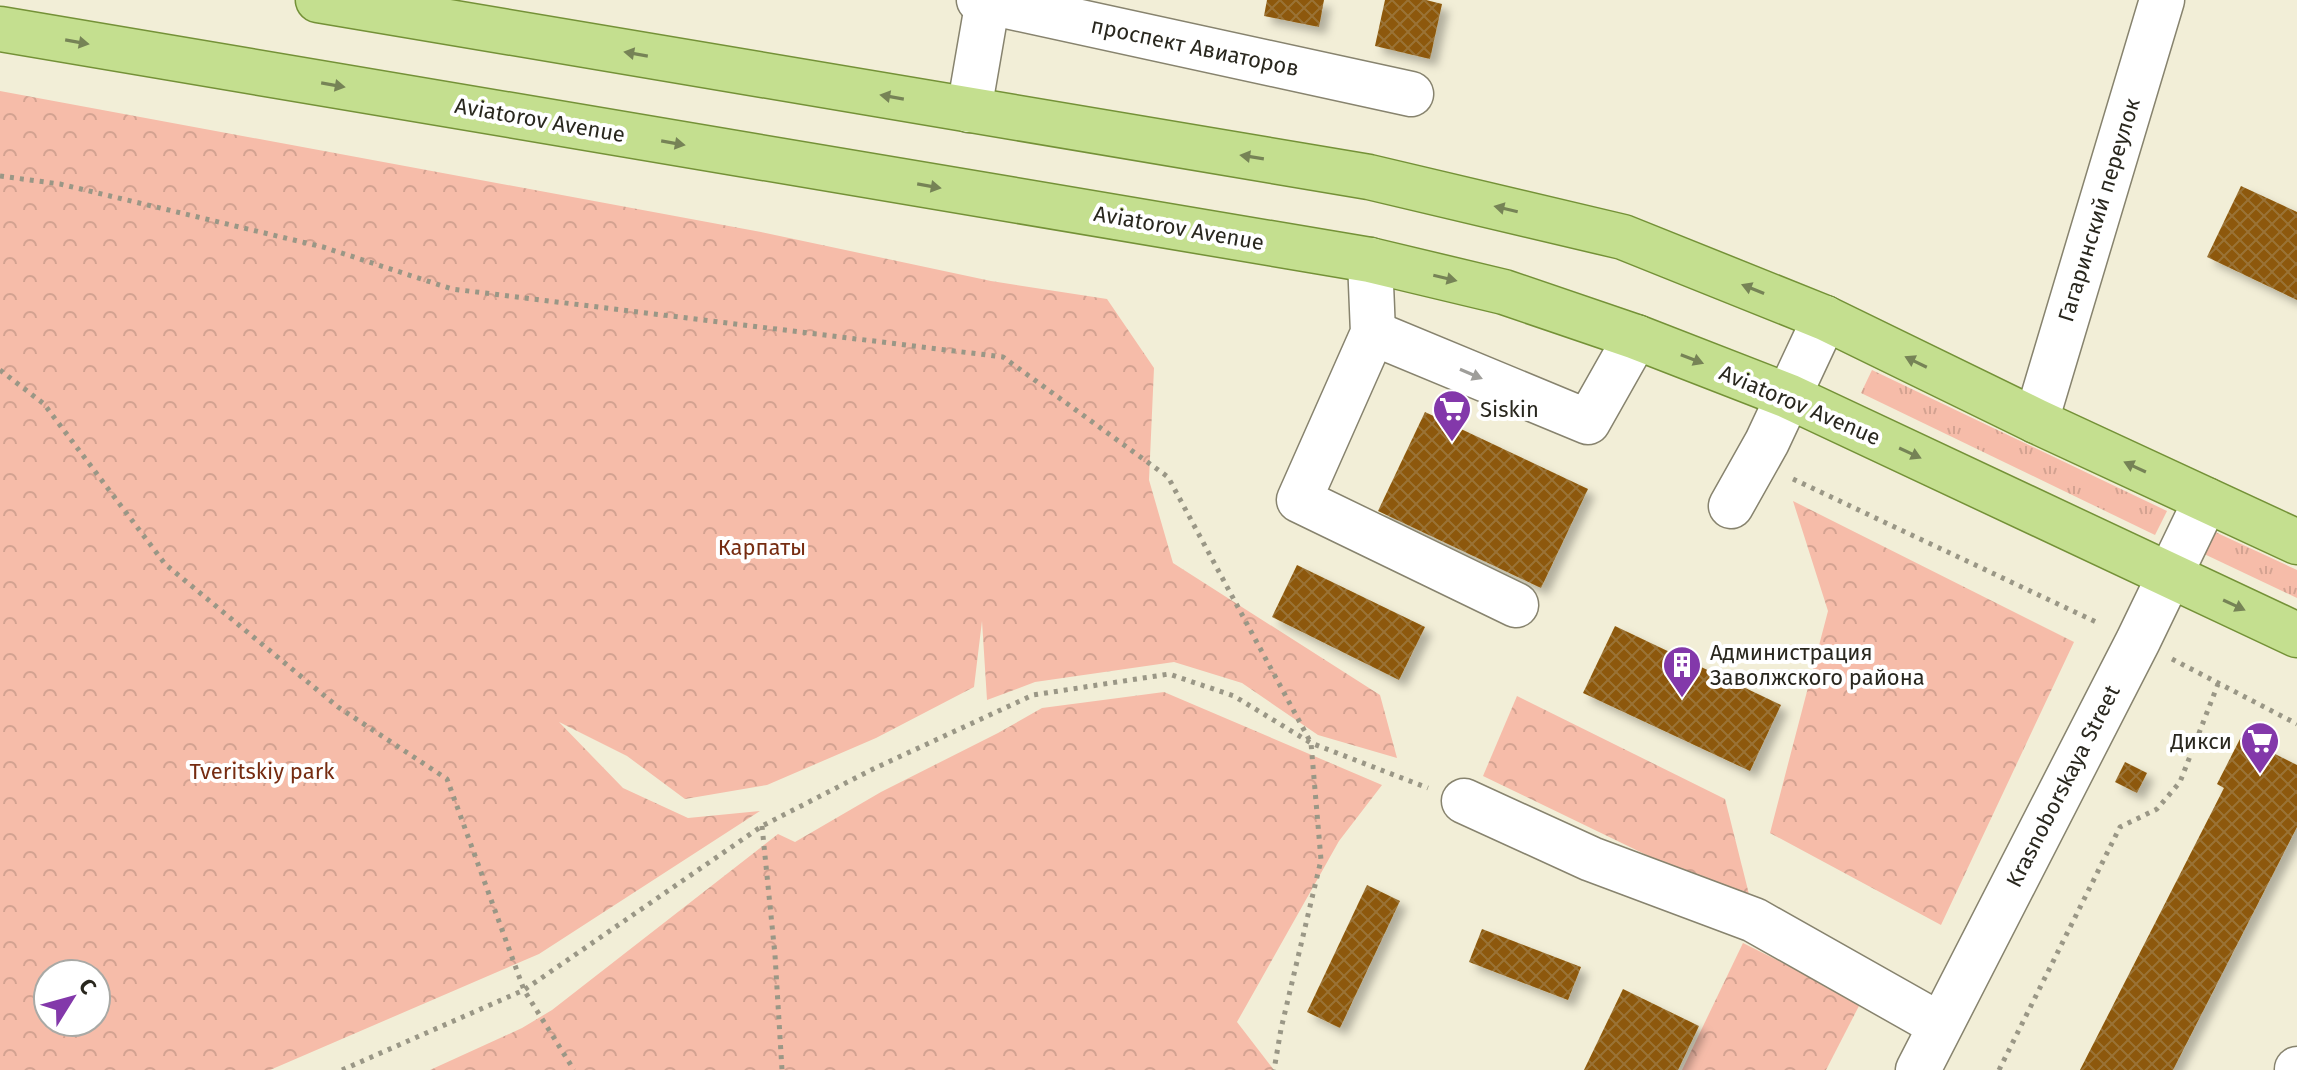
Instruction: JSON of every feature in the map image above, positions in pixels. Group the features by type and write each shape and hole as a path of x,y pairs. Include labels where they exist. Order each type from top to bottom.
{"main road":[{"path":"318,0 1369,177 1623,237 1825,318 2036,421 2297,542"},
{"name":"Aviatorov Avenue","path":"0,29 1370,260 1504,292 1636,337 1788,396 2297,635"}],"street":[{"name":"Гагаринский переулок","path":"2036,421 2162,0"},
{"path":"969,110 985,1"},
{"name":"проспект Авиаторов","path":"985,1 1411,94"},
{"path":"1370,260 1373,333 1299,500 1516,605"},
{"path":"1731,506 1756,462 1825,318"},
{"path":"1373,333 1588,422 1636,337"},
{"name":"Krasnoborskaya Street","path":"1918,1070 2171,575 2206,500"},
{"path":"1464,801 1591,859 1754,920 1940,1025"}],"path":[{"path":"0,176 60,184 323,247 452,289 1003,357 1168,477 1311,743 1321,860 1274,1070"},
{"path":"0,370 44,404 165,564 338,707 447,779 524,990 574,1070"},
{"path":"1756,462 2096,622"},
{"path":"2164,655 2297,724"},
{"path":"342,1070 524,990 762,826 873,769 1033,695 1169,674 1234,696 1311,743 1464,801"},
{"path":"1999,1070 2120,827 2157,809 2180,782 2218,684"},
{"path":"762,826 775,955 782,1070"}],"green space":[{"name":"Tveritskiy park","path":"0,91 761,232 991,281 1107,299 1154,368 1149,480 1173,563 1380,695 1397,758 1318,735 1242,683 1174,662 1035,682 987,700 982,621 974,687 876,738 767,785 685,799 627,756 559,722 623,788 688,818 760,811 539,954 270,1070 0,1070"},
{"path":"1872,370 2167,511 2155,535 1861,393"},
{"path":"1793,501 2074,642 1941,925 1770,833 1828,611"},
{"path":"2213,531 2297,570 2297,598 2202,553"},
{"path":"1164,692 1382,785 1339,841 1237,1022 1274,1070 430,1070 522,1028 552,1010 778,834 795,842 881,792 1042,708"},
{"path":"1517,696 1725,799 1752,906 1483,776"},
{"path":"1743,943 1861,1002 1826,1070 1682,1070"}],"building":[{"path":"1267,0 1324,0 1319,27 1264,16"},
{"path":"1385,0 1426,0 1442,4 1430,59 1375,46"},
{"path":"2241,186 2297,212 2297,300 2207,257"},
{"path":"1425,412 1588,489 1541,588 1378,511"},
{"path":"1297,565 1425,627 1399,680 1272,617"},
{"name":"Администрация Заволжского района","path":"1615,626 1781,705 1750,771 1583,693"},
{"path":"2241,737 2297,765 2297,827 2173,1070 2080,1070 2224,788 2217,784"},
{"path":"2125,762 2147,773 2137,793 2115,782"},
{"path":"1367,885 1400,901 1340,1028 1307,1012"},
{"path":"1482,929 1581,967 1568,1000 1469,962"},
{"path":"1623,989 1699,1026 1678,1070 1584,1070"}],"place":[{"name":"Siskin","path":"1452,443"},
{"name":"Администрация Заволжского района","path":"1682,699"},
{"name":"Дикси","path":"2260,775"}],"park label":[{"name":"Карпаты","path":"762,547"}]}
